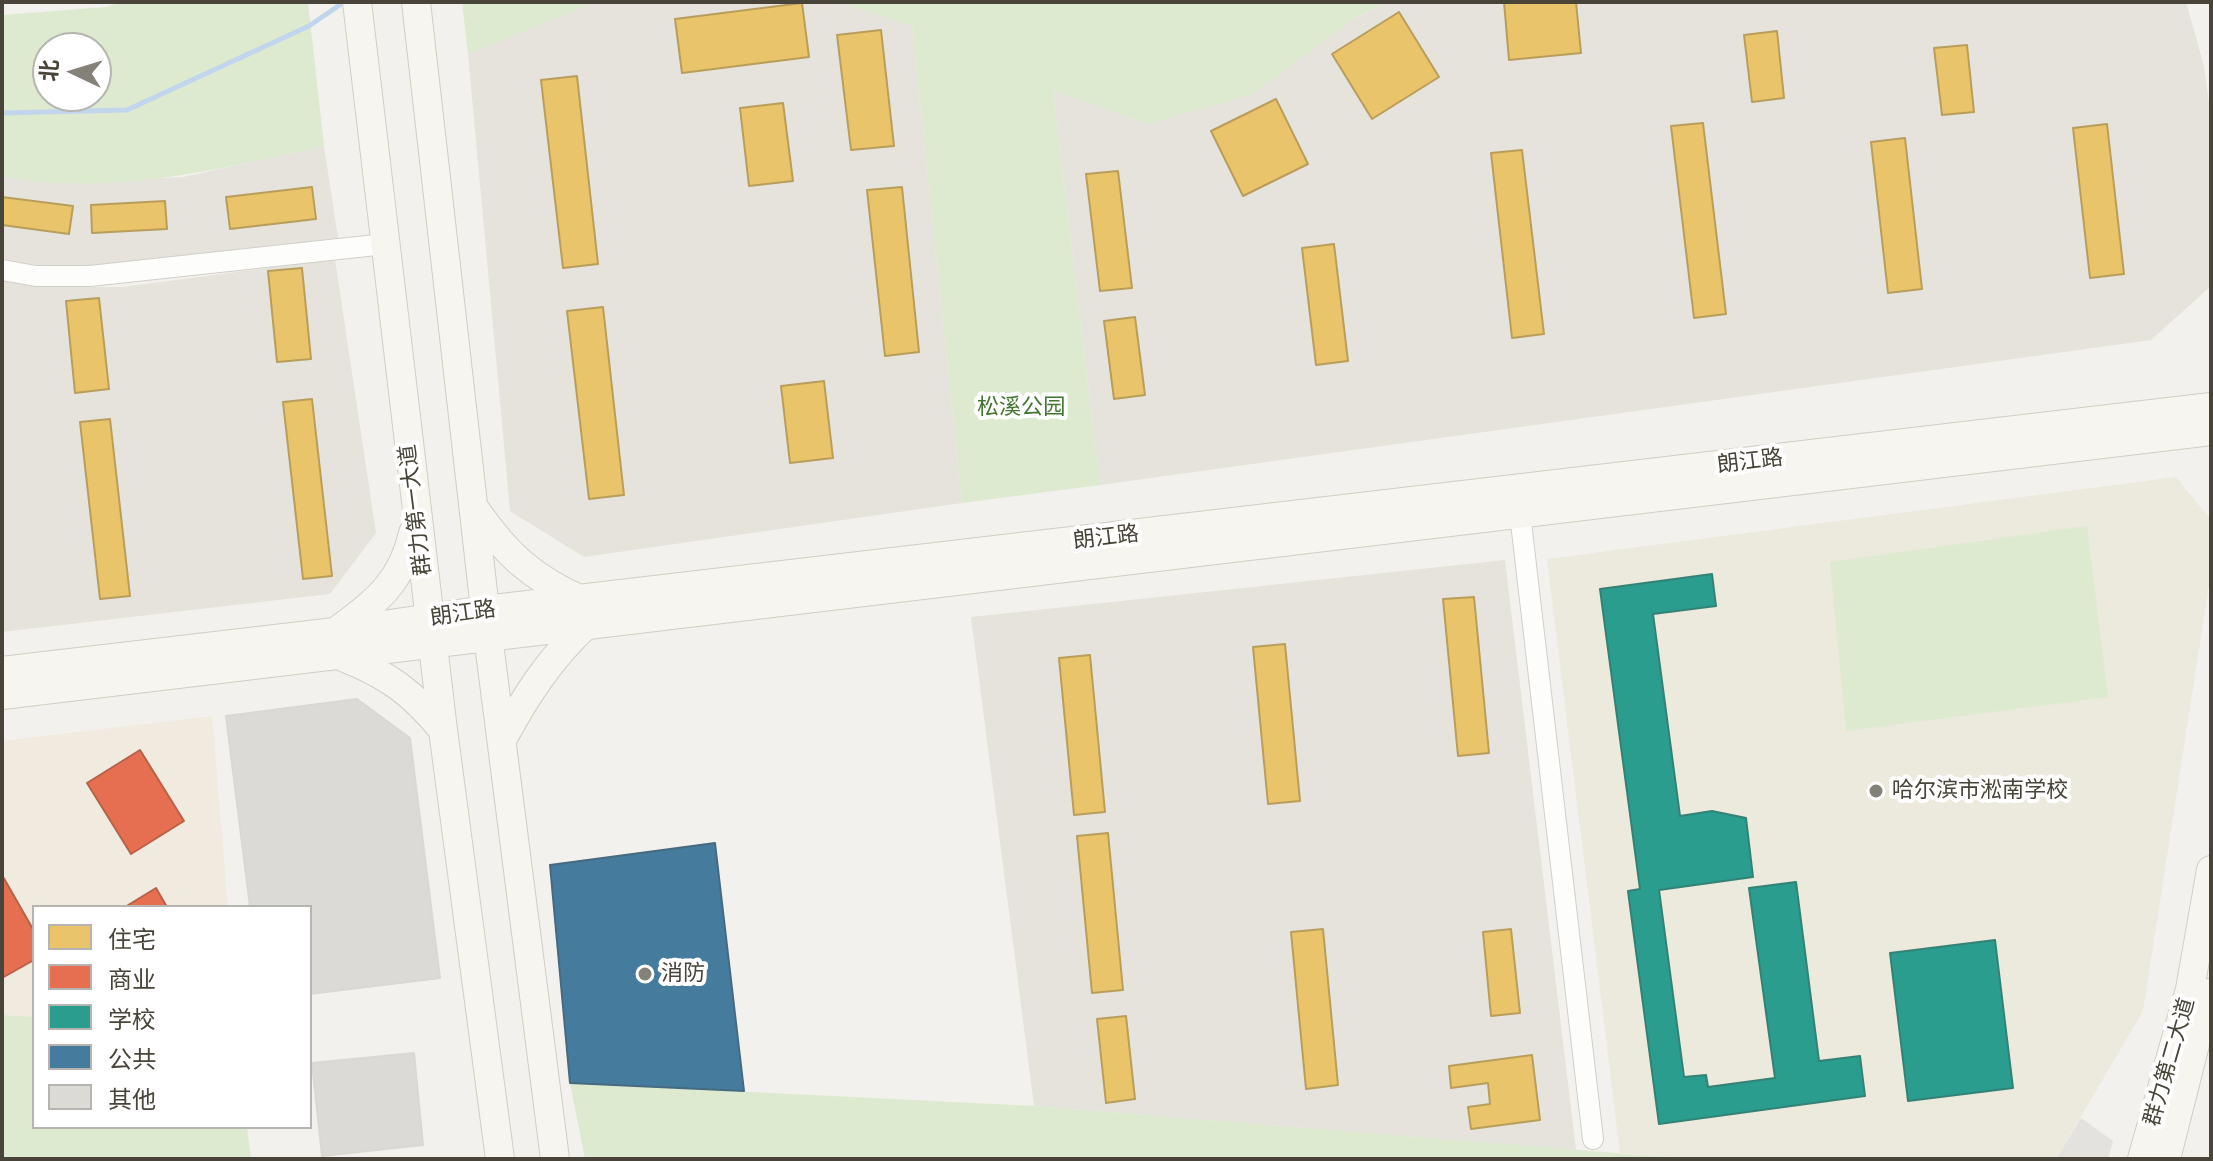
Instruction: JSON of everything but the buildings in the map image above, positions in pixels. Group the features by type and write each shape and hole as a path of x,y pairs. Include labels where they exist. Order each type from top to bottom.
{"main road":[{"name":"群力第一大道","path":"357,2 443,730 500,1159"},
{"path":"416,2 472,504 555,1159"},
{"name":"朗江路","path":"584,612 2211,407"},
{"name":"朗江路","path":"2,695 487,623 1520,514 2211,431"},
{"path":"472,504 501,546 584,612 521,705 502,740"},
{"path":"417,517 407,563 337,644 416,697 443,730"},
{"name":"朗江路","path":"2,671 337,644"},
{"name":"群力第二大道","path":"2142,1159 2190,989 2211,870"},
{"name":"群力第二大道","path":"2166,1159 2195,1052 2211,974"}],"street":[{"path":"2,270 36,276 90,276 385,244"},
{"path":"1520,514 1593,1139"}],"shaded area":[{"path":"595,2 838,2 912,26 962,503 584,557 510,511 468,54"},
{"path":"1387,2 2186,2 2204,66 2211,118 2211,286 2151,340 1100,485 1053,90 1147,124"},
{"path":"324,146 339,244 68,267 2,262 2,176 69,182 183,177"},
{"path":"335,259 376,533 330,594 2,632 2,278 46,287 123,287"},
{"name":"哈尔滨市淞南学校","path":"2176,477 2211,520 2211,572 2143,1011 2056,1159 1690,1159 1620,1153 1547,559"},
{"path":"1505,560 1576,1150 1034,1106 971,617"},
{"path":"212,716 228,905 32,905 32,1017 2,1015 2,741"},
{"path":"2081,1118 2113,1141 2108,1159 2056,1159"}],"green space":[{"path":"122,2 308,2 324,146 205,171 123,182 42,182 2,176 2,15 106,7"},
{"path":"462,2 595,2 468,54"},
{"name":"松溪公园","path":"838,2 1387,2 1355,18 1253,94 1147,124 1053,90 1100,485 962,503 912,26"},
{"path":"2087,526 2108,697 1846,731 1830,562"},
{"path":"2,1015 32,1017 32,1129 247,1129 251,1159 2,1159"},
{"path":"570,1083 1034,1106 1690,1159 585,1159"}],"waterway":[{"path":"2,113 127,110 309,26 344,2"}],"place":[{"name":"哈尔滨市淞南学校","path":"1876,791"},
{"name":"消防","path":"645,974"}]}
